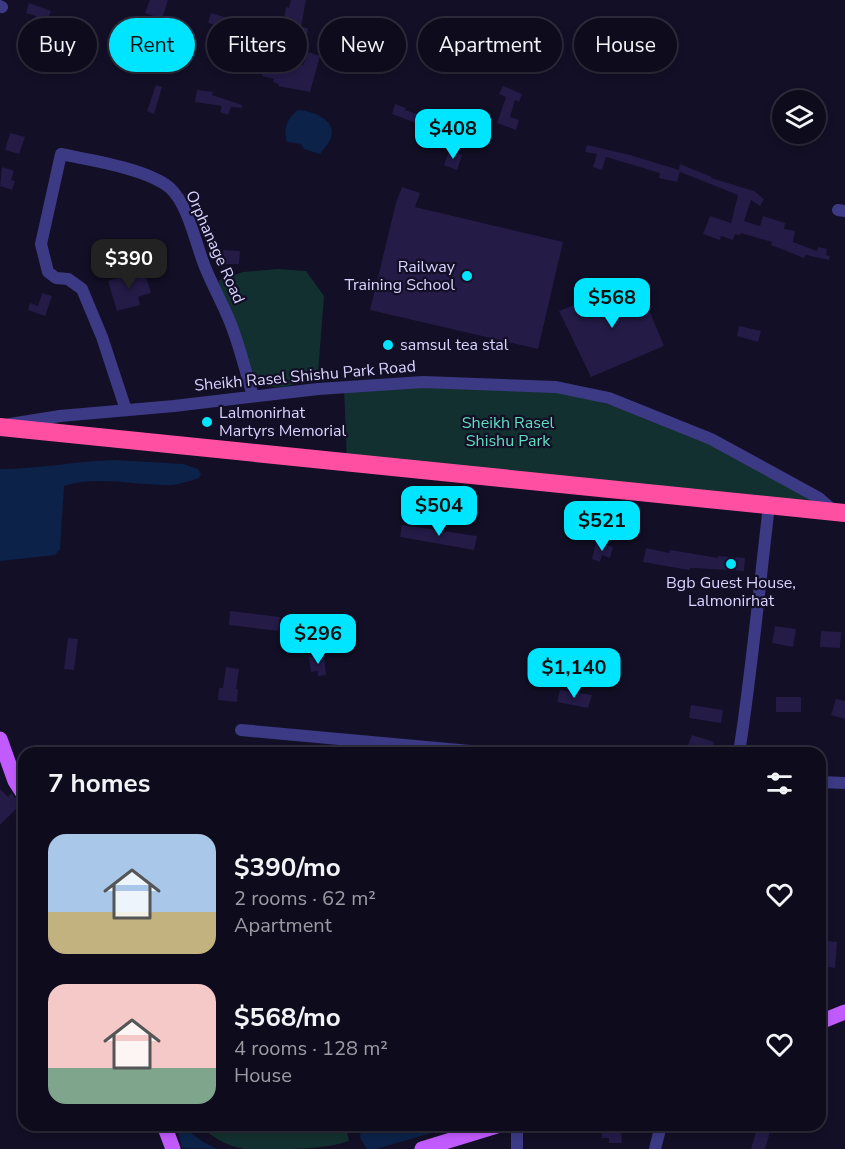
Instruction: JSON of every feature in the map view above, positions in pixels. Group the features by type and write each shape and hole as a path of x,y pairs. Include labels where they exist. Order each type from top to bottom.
{"highway":[{"path":"0,427 841,513"}],"main road":[{"path":"0,739 18,786"},
{"path":"826,1020 845,1012"},
{"path":"166,1131 172,1149"},
{"path":"422,1149 478,1131"}],"street":[{"name":"Orphanage Road","path":"126,410 99,328 82,289 68,279 56,278 48,272 41,244 61,154 150,177 174,192 189,222 229,320 253,396"},
{"name":"Sheikh Rasel Shishu Park Road","path":"0,427 60,416 318,389 423,381 556,387 609,398 711,439 819,498 841,513"},
{"path":"740,747 752,666 756,607 769,506"},
{"path":"241,730 427,747"},
{"path":"826,782 845,783"},
{"path":"517,1131 517,1149"},
{"path":"655,1149 660,1131"}],"green space":[{"path":"278,269 306,271 324,296 318,373 298,383 283,387 261,383 249,368 220,291 219,280 243,272"},
{"name":"Sheikh Rasel Shishu Park","path":"383,384 546,390 597,401 644,415 705,440 836,513 347,463 344,387"},
{"path":"207,1131 346,1131 349,1141 311,1148 244,1149 232,1146"}],"water":[{"path":"298,110 319,116 331,127 331,139 320,154 304,149 301,144 287,142 285,133 287,124"},
{"path":"115,460 183,464 198,469 201,474 199,478 171,485 90,481 64,486 60,549 55,555 0,561 0,469"},
{"path":"188,1131 217,1149 182,1148 178,1132"},
{"path":"361,1131 438,1131 376,1149 367,1149 360,1138"}],"building":[{"path":"150,0 168,0 162,18 145,13"},
{"path":"291,0 306,0 303,18 284,18 286,7 289,8"},
{"path":"29,3 51,11 48,18 35,18 36,16 26,13"},
{"path":"211,13 228,18 210,18"},
{"path":"308,52 319,56 310,92 278,86 279,84 273,82 274,79 262,76 263,72 285,74 286,72 307,72"},
{"path":"156,85 162,87 154,114 147,111"},
{"path":"503,86 522,94 519,102 515,100 510,117 519,120 516,130 497,123 506,97 499,94"},
{"path":"197,90 213,92 212,95 242,105 242,108 231,107 228,115 220,112 222,106 195,102"},
{"path":"395,104 426,117 424,126 392,114"},
{"path":"10,133 25,137 19,154 5,150"},
{"path":"587,145 679,170 680,164 711,178 754,191 764,199 760,206 751,200 744,221 760,226 763,216 785,223 784,229 795,231 793,242 817,251 818,247 827,249 826,255 830,256 829,260 806,255 804,258 771,245 772,242 741,233 740,235 735,234 733,240 721,236 720,240 703,234 710,216 731,223 738,195 680,172 677,182 659,178 660,173 606,157 602,170 593,167 597,154 585,152"},
{"path":"449,151 462,155 457,170 444,165"},
{"path":"2,167 14,171 11,180 15,181 12,190 0,186"},
{"name":"Railway Training School","path":"402,187 420,193 415,207 563,242 538,349 370,310"},
{"path":"223,250 240,251 239,264 223,264"},
{"path":"144,270 151,293 138,297 140,305 117,311 108,281"},
{"path":"637,281 664,346 591,377 559,311"},
{"path":"42,293 52,296 45,316 28,310 30,303 38,306"},
{"path":"739,326 761,331 758,342 737,336"},
{"path":"402,525 477,536 474,550 400,537"},
{"path":"596,542 613,547 610,558 602,555 600,562 592,559"},
{"path":"646,548 718,558 718,556 745,558 744,571 695,568 689,570 643,562"},
{"path":"230,611 280,617 278,631 229,625"},
{"path":"775,626 796,629 793,647 772,643"},
{"path":"821,631 841,632 840,648 820,647"},
{"path":"68,638 78,639 74,670 64,669"},
{"path":"324,655 326,675 318,676 318,671 311,672 309,657"},
{"path":"226,667 239,669 237,702 218,700 219,688 223,688"},
{"path":"560,690 592,695 588,708 557,702"},
{"path":"776,697 801,697 801,712 776,712"},
{"path":"836,699 845,701 845,719 831,715"},
{"path":"691,705 723,710 721,723 689,718"},
{"path":"692,735 714,742 712,747 688,745"},
{"path":"0,789 8,797 11,793 18,801 18,807 0,825"},
{"path":"826,941 837,942 835,968 826,967"},
{"path":"602,1131 621,1131 622,1143 609,1143 609,1138 602,1138"},
{"path":"756,1131 770,1131 765,1149 751,1149"}],"place":[{"name":"Railway Training School","path":"467,276"},
{"name":"samsul tea stal","path":"388,345"},
{"name":"Lalmonirhat Martyrs Memorial","path":"207,422"},
{"name":"Bgb Guest House, Lalmonirhat","path":"731,564"}]}
